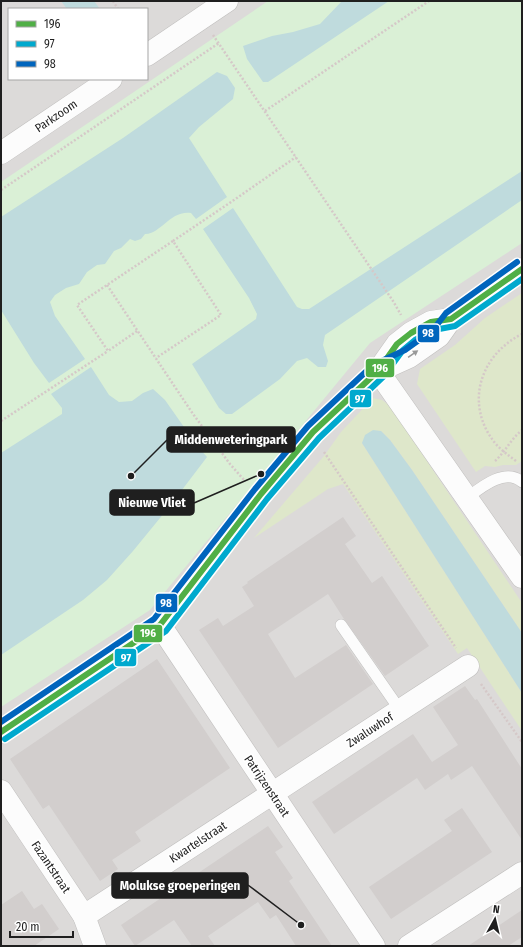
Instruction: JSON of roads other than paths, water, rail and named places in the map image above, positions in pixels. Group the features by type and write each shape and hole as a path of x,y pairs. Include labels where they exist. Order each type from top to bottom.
{"street":[{"path":"148,54 227,1"},
{"name":"Parkzoom","path":"1,153 110,80"},
{"path":"1,732 160,625 261,494 313,432 378,371 409,357 439,336 451,319 522,269"},
{"path":"378,371 522,578"},
{"name":"Patrijzenstraat","path":"160,625 374,946"},
{"name":"Zwaluwhof","path":"272,794 468,666"},
{"name":"Fazantstraat","path":"1,791 84,916 95,946"},
{"name":"Kwartelstraat","path":"84,916 272,794"},
{"path":"409,946 522,873"}],"lane":[{"path":"467,498 486,484 505,476 519,479 522,482"},
{"path":"341,625 400,710"}],"water":[{"path":"61,1 94,1 99,8 66,8"},
{"path":"342,1 389,1 268,82 263,82 247,59 243,46 272,36 293,32 320,24"},
{"path":"217,72 227,76 235,88 233,99 199,127 189,138 227,197 196,219 191,213 177,215 156,231 145,234 141,239 135,241 130,239 121,248 114,251 105,264 97,265 87,272 79,284 66,288 55,295 50,302 55,316 85,359 49,383 34,363 1,310 1,217 123,138"},
{"path":"522,171 522,200 325,335 323,345 328,361 326,367 318,367 307,358 297,361 280,379 232,414 226,414 219,408 192,364 256,319 257,314 249,298 203,229 233,208 297,307 309,309"},
{"path":"91,367 109,395 119,402 132,401 143,393 153,389 165,400 198,447 207,457 169,507 107,580 83,600 1,655 1,453 62,414 62,408 51,394"},
{"path":"373,430 381,431 390,440 412,470 522,633 522,693 362,443 365,435"}],"place":[{"name":"Nieuwe Vliet","path":"261,474"},
{"name":"Middenweteringpark","path":"131,476"},
{"name":"Molukse groeperingen","path":"301,925"}]}
